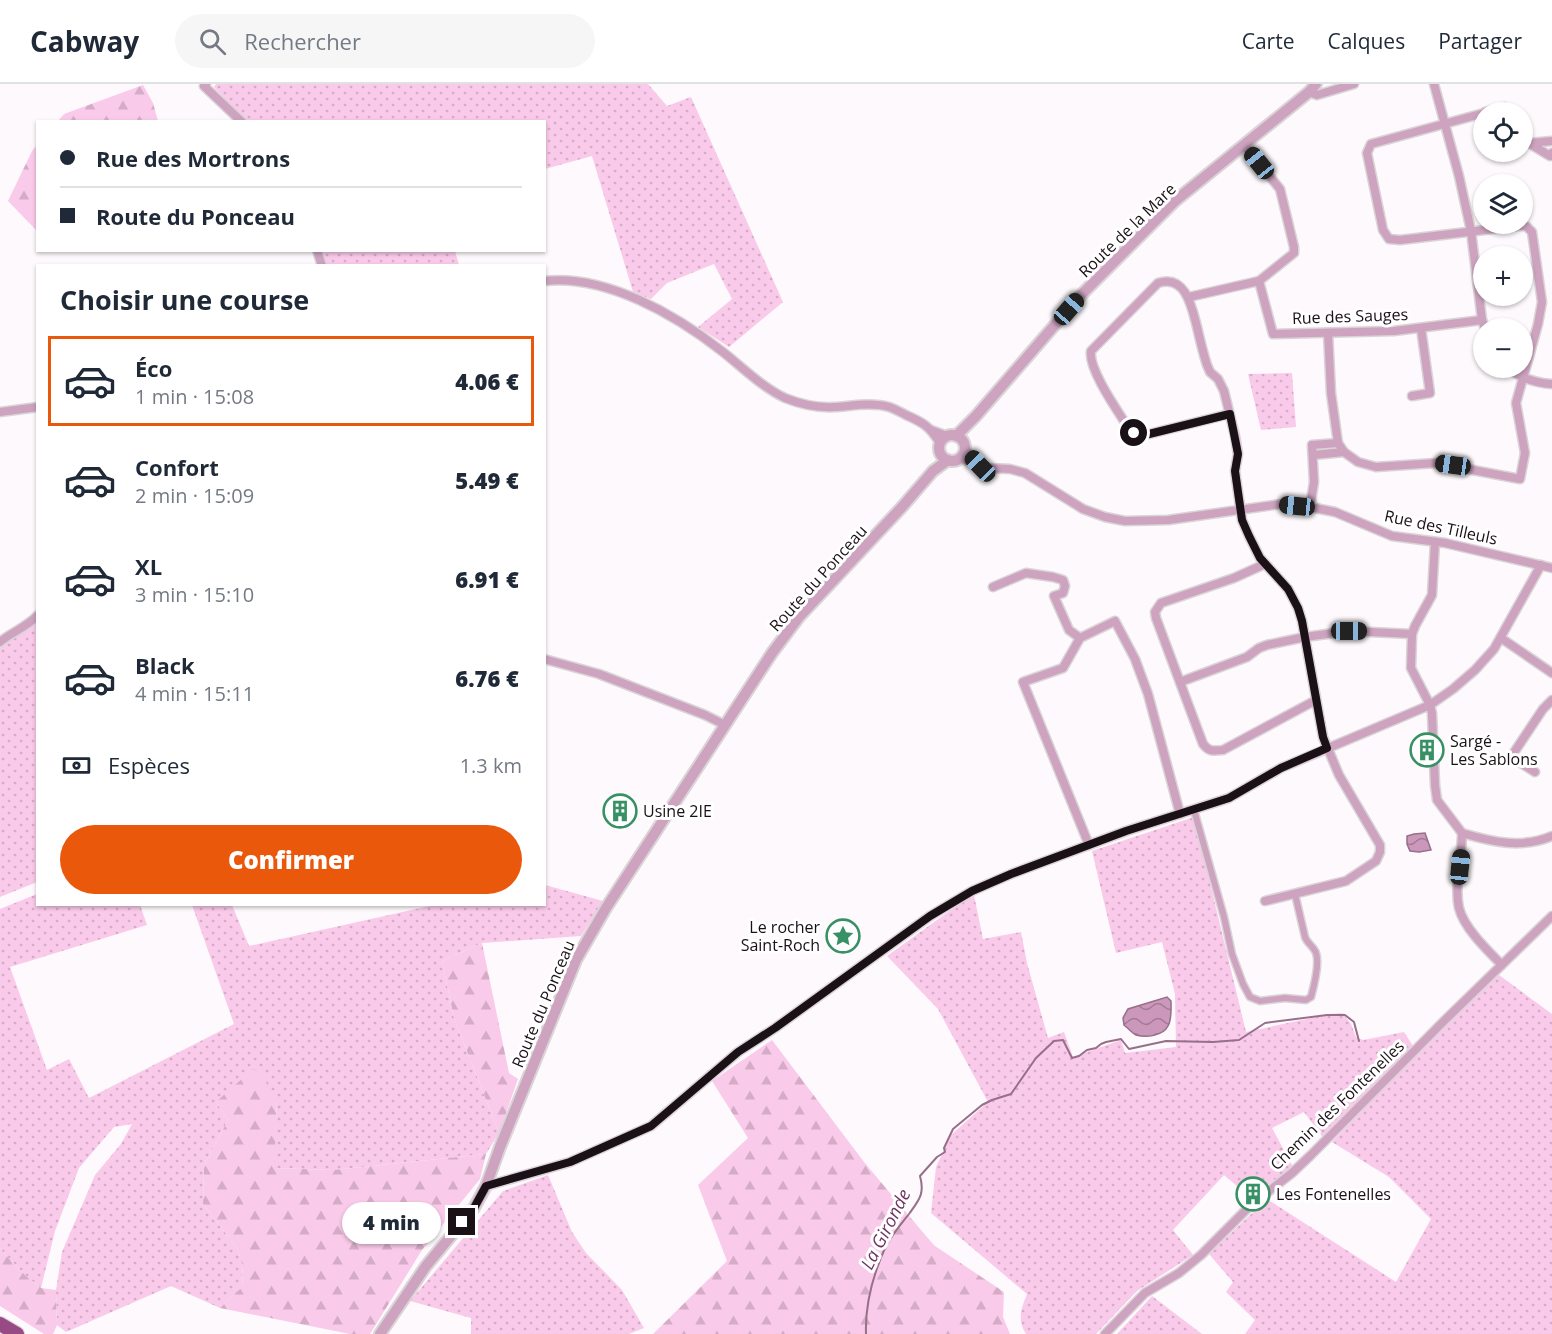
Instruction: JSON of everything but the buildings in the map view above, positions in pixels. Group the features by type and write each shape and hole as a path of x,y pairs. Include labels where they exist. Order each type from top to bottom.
{"highway":[{"path":"0,1324 17,1334"}],"street":[{"path":"206,84 204,86 240,120"},
{"path":"1312,88 1317,95 1354,84"},
{"path":"1434,84 1471,231 1482,318"},
{"name":"Route de la Mare","path":"952,447 1079,297 1175,201 1312,88"},
{"path":"1473,116 1371,144 1367,153 1382,227 1386,237 1396,240 1526,226 1532,232 1542,302 1542,311 1533,343"},
{"path":"1533,141 1552,141"},
{"path":"1189,297 1259,281 1293,253 1294,247 1280,189 1244,145"},
{"path":"1533,145 1550,156 1552,153"},
{"name":"Rue des Tilleuls","path":"546,281 558,279 577,281 622,292 676,320 710,342 772,392 793,401 816,406 889,407 923,423 980,466 1025,473 1083,509 1105,517 1125,521 1168,520 1281,504 1310,507 1342,515 1392,536 1480,550 1552,567"},
{"path":"1230,414 1145,435 1131,432 1091,362 1090,355 1093,347 1158,284 1164,281 1173,283 1189,297 1207,365 1224,391 1230,414 1238,454 1235,471 1242,520 1260,558 1288,589 1293,598 1302,621 1323,737 1339,775 1378,841 1380,852 1376,861 1346,881 1265,901"},
{"name":"Rue des Sauges","path":"1259,281 1273,334 1394,332 1473,325"},
{"path":"1412,396 1430,393 1422,328"},
{"path":"1328,333 1332,402 1338,443 1344,452 1358,462 1376,467 1436,463 1520,479 1525,453 1516,403 1523,378 1540,384 1552,384"},
{"path":"0,412 36,407"},
{"path":"1310,507 1314,482 1312,445 1338,443"},
{"name":"Route du Ponceau","path":"380,1334 426,1266 474,1208 486,1186 576,960 606,908 772,653 799,617 902,507 952,447"},
{"path":"1313,455 1344,452"},
{"path":"1435,542 1432,595 1414,626 1411,668 1430,705 1437,800 1462,833 1510,844 1536,842 1552,836"},
{"path":"1265,564 1234,578 1161,603 1155,612 1203,744 1207,749 1213,751 1223,750 1316,700"},
{"path":"486,1186 570,1162 651,1126 738,1052 951,902 972,891 1126,831 1229,798 1281,768 1430,705 1475,670 1494,649 1541,565"},
{"path":"993,586 1026,573 1063,580 1065,586 1063,593 1054,596 1069,630 1080,638"},
{"path":"0,642 36,617"},
{"path":"1089,845 1023,682 1063,668 1080,638 1115,621 1135,658 1148,694 1180,814"},
{"path":"1180,682 1247,657 1267,645 1305,637 1349,631 1412,634"},
{"path":"1501,638 1552,673"},
{"path":"546,660 599,674 725,725"},
{"path":"1535,772 1511,757 1543,709 1552,700"},
{"path":"1194,810 1232,954 1250,997 1260,1001 1285,998 1306,1000 1311,997 1317,971 1316,953 1305,937 1295,894"},
{"path":"1462,833 1459,907 1467,925 1501,964"},
{"name":"Chemin des Fontenelles","path":"1106,1334 1145,1293 1179,1273 1201,1255 1250,1206 1292,1173 1552,916"}],"green space":[{"path":"216,84 648,84 667,106 691,97 783,302 729,347 698,327 732,299 714,264 667,283 651,299 633,292 592,156 546,169 546,120 245,120 214,87"},
{"path":"143,85 153,103 158,120 59,120 64,114"},
{"path":"36,146 36,230 8,201"},
{"path":"322,252 455,252 459,264 327,264"},
{"path":"1292,373 1296,427 1261,430 1248,374"},
{"path":"36,620 36,882 0,897 0,647"},
{"path":"1194,817 1246,1032 1343,1013 1356,1037 1363,1040 1404,1032 1413,1046 1324,1139 1304,1112 1272,1128 1293,1167 1250,1197 1224,1175 1173,1230 1193,1255 1137,1291 1096,1334 1026,1334 1021,1314 1027,1294 931,1213 936,1167 951,1135 988,1102 938,1009 887,956 974,895 983,939 1021,932 1027,963 1048,1038 1064,1032 1073,1057 1121,1040 1125,1053 1176,1047 1175,994 1162,942 1116,953 1092,851"},
{"path":"546,885 603,901 581,936 482,943 442,961 454,1018 499,1133 486,1154 333,1170 273,1168 277,1102 216,1102 228,1120 204,1165 203,1204 237,1248 243,1266 242,1287 220,1308 171,1286 66,1332 57,1325 56,1290 62,1252 95,1175 121,1144 132,1124 114,1127 79,1168 55,1231 41,1288 0,1249 0,909 36,894 36,906 140,906 147,925 10,967 47,1070 69,1059 89,1098 234,1024 192,906 232,906 249,946 429,906 546,906"},
{"path":"482,943 509,1073 518,1079 499,1133 454,1018 442,961"},
{"path":"1499,975 1552,1014 1552,1334 1245,1334 1255,1320 1226,1292 1233,1282 1209,1254 1267,1199 1396,1282 1431,1219 1389,1177 1332,1142 1417,1053"},
{"path":"772,1040 864,1162 935,1246 1004,1292 1003,1317 1010,1334 653,1334 727,1261 698,1185 748,1138 712,1081"},
{"path":"253,1069 261,1073 277,1101 274,1168 333,1170 486,1154 480,1179 422,1250 370,1334 350,1334 220,1308 242,1287 243,1266 237,1248 203,1204 204,1165 228,1120 216,1102"},
{"path":"548,1175 572,1232 586,1253 622,1290 644,1328 629,1334 471,1334 471,1318 410,1301 503,1191"},
{"path":"0,1249 41,1288 56,1290 57,1325 53,1334 44,1334 0,1306"},
{"path":"1152,1296 1202,1334 1117,1334"}],"water":[{"path":"1425,833 1431,850 1410,851 1407,836"},
{"path":"1167,997 1171,1001 1171,1017 1168,1026 1162,1032 1140,1036 1124,1025 1123,1018 1128,1009"}],"waterway":[{"name":"La Gironde","path":"866,1334 868,1301 877,1269 887,1244 916,1205 922,1188 920,1176 937,1157 945,1152 944,1148 953,1129 982,1105 1011,1094 1036,1058 1054,1041 1063,1040 1072,1058 1106,1042 1121,1039 1129,1049 1166,1041 1239,1040 1265,1023 1327,1015 1345,1015 1354,1022 1359,1041"}],"place":[{"name":"Sargé - Les Sablons","path":"1427,750"},
{"name":"Usine 2IE","path":"620,811"},
{"name":"Le rocher Saint-Roch","path":"843,936"},
{"name":"Les Fontenelles","path":"1253,1194"}],"route":[{"path":"462,1222 474,1208 486,1186 570,1162 651,1126 738,1052 951,902 1011,874 1126,831 1229,798 1281,768 1327,748 1298,608 1288,589 1260,558 1242,520 1235,471 1238,454 1230,414 1145,435 1134,433"}]}
